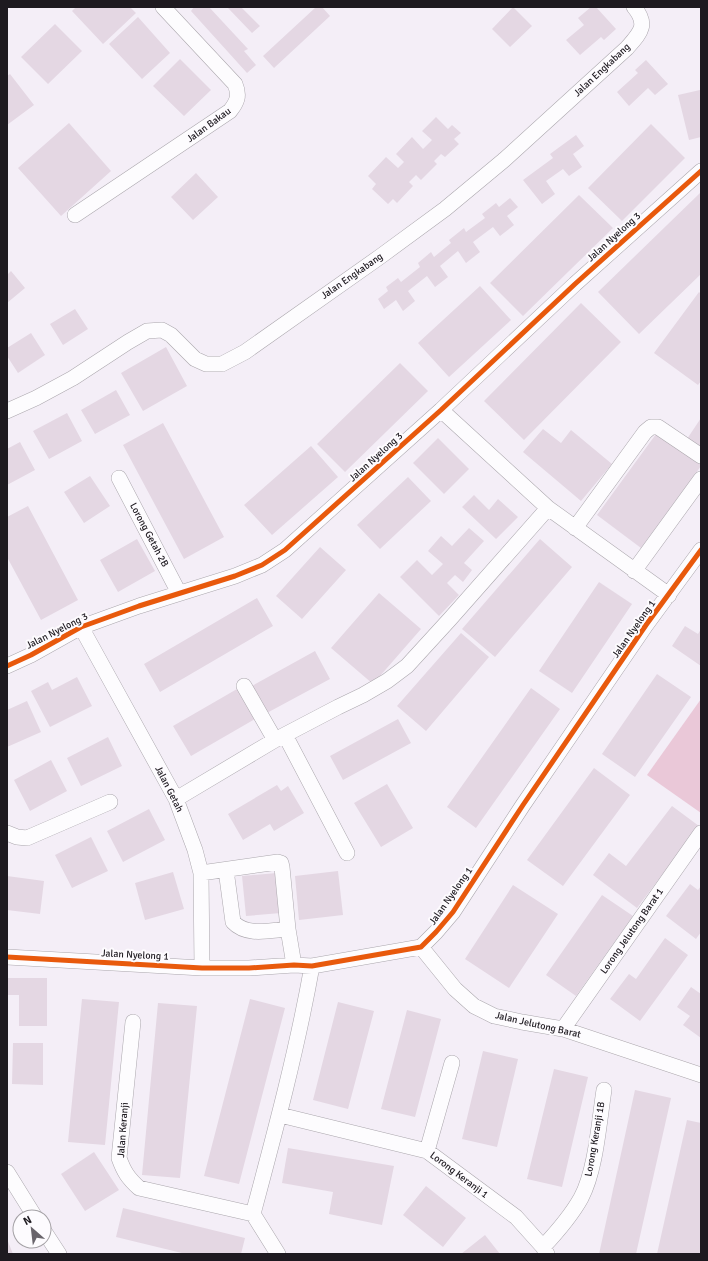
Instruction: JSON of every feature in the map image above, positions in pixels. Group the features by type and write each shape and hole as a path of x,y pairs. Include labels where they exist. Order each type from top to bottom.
{"street":[{"name":"Jalan Bakau","path":"75,215 230,112 237,102 238,92 235,84 163,7"},
{"name":"Jalan Engkabang","path":"7,411 36,398 73,378 147,331 162,330 171,335 195,359 206,364 222,364 245,352 445,209 504,160 627,48 641,32 642,21 634,7"},
{"name":"Jalan Nyelong 3","path":"7,666 31,655 80,627 179,593 235,576 262,565 285,550 441,410 575,284 701,171"},
{"path":"441,410 548,508 669,595"},
{"path":"575,528 645,432 651,427 658,427 701,456"},
{"name":"Lorong Getah 2B","path":"119,478 179,593"},
{"path":"634,571 701,479"},
{"path":"176,799 280,738 363,695 387,681 407,666 548,508"},
{"name":"Jalan Nyelong 1","path":"7,957 202,968 249,968 294,965 312,966 420,947 436,932 453,912 532,792 646,625 701,550"},
{"name":"Jalan Getah","path":"80,627 176,799 195,850 201,873 202,968"},
{"path":"244,686 280,738 348,853"},
{"path":"7,834 27,838 110,802"},
{"name":"Lorong Jelutong Barat 1","path":"563,1029 701,833"},
{"path":"201,873 278,862 281,863 288,930 294,965"},
{"path":"226,870 233,922 237,926 253,932 288,930"},
{"name":"Jalan Jelutong Barat","path":"420,947 455,990 474,1006 494,1016 563,1029 701,1075"},
{"path":"278,1254 253,1214 280,1115 306,1000 312,966"},
{"name":"Jalan Keranji","path":"133,1022 120,1158 123,1168 129,1178 139,1188 253,1214"},
{"path":"427,1151 452,1063"},
{"name":"Lorong Keranji 1B","path":"545,1250 581,1198 588,1181 594,1154 604,1090"},
{"name":"Lorong Keranji 1","path":"280,1115 427,1151 516,1218 545,1250"},
{"path":"7,1172 30,1209"},
{"path":"52,1243 59,1254"}],"shaded area":[{"path":"701,699 701,813 647,775"}],"building":[{"path":"76,7 130,7 136,13 103,44 72,11"},
{"path":"194,7 209,7 248,49 244,51 256,65 247,73 191,11"},
{"path":"241,7 260,26 252,33 228,8"},
{"path":"316,7 322,7 330,16 274,68 263,56"},
{"path":"513,7 532,26 510,47 492,29"},
{"path":"591,7 596,7 616,29 604,40 601,37 580,55 566,40 584,25 578,18"},
{"path":"138,17 170,53 142,79 109,44"},
{"path":"55,24 82,51 48,84 21,57"},
{"path":"180,59 211,90 184,116 153,86"},
{"path":"646,60 668,84 655,95 648,88 629,106 617,92 638,73 635,70"},
{"path":"10,74 34,105 7,125 7,76"},
{"path":"700,90 701,137 689,140 678,95"},
{"path":"436,117 448,129 452,125 461,133 454,139 459,144 445,157 441,154 434,161 437,164 421,180 416,175 409,182 413,186 397,203 393,199 388,204 372,189 376,184 368,176 386,157 398,168 404,162 396,154 412,137 423,149 432,140 422,131"},
{"path":"69,123 111,171 61,216 18,168"},
{"path":"651,124 685,158 622,221 588,188"},
{"path":"576,135 584,146 573,154 582,167 569,176 563,169 546,181 555,194 542,204 523,180 553,158 550,154"},
{"path":"196,173 218,197 193,220 171,197"},
{"path":"700,193 701,274 639,334 598,292"},
{"path":"579,195 613,228 523,316 490,283"},
{"path":"510,198 518,207 507,216 514,225 500,236 493,227 473,242 480,252 466,263 458,251 440,266 448,277 435,287 427,276 408,291 415,301 403,311 396,300 384,309 378,299 388,291 386,287 398,278 401,282 420,267 418,263 431,252 434,257 451,243 449,240 464,228 466,232 485,218 482,214 496,203 499,207"},
{"path":"11,271 25,288 7,303 7,275"},
{"path":"480,286 511,320 449,377 418,343"},
{"path":"699,292 701,294 701,381 698,385 654,353"},
{"path":"581,303 621,342 524,440 484,401"},
{"path":"75,309 88,329 63,345 50,324"},
{"path":"31,333 45,355 18,373 7,356 7,348"},
{"path":"166,347 187,386 143,411 121,373"},
{"path":"400,363 428,391 345,472 317,444"},
{"path":"116,390 130,415 95,434 81,410"},
{"path":"67,413 82,441 49,459 33,431"},
{"path":"701,418 701,448 687,439"},
{"path":"163,423 224,537 184,559 123,445"},
{"path":"543,429 561,443 571,430 612,464 581,501 523,452"},
{"path":"659,430 701,460 701,466 641,548 597,515"},
{"path":"438,438 469,469 444,494 413,463"},
{"path":"20,442 35,470 7,485 7,449"},
{"path":"311,446 338,477 272,535 244,505"},
{"path":"90,476 110,506 84,523 64,492"},
{"path":"408,477 431,501 380,549 357,525"},
{"path":"474,495 489,510 498,499 518,517 496,539 462,507"},
{"path":"28,506 78,600 41,620 7,557 7,517"},
{"path":"469,528 484,541 464,563 472,570 463,582 455,575 447,583 459,595 439,616 400,577 417,560 432,575 443,564 428,551 441,536 452,546"},
{"path":"137,539 155,571 118,592 100,560"},
{"path":"540,539 572,567 495,657 462,629"},
{"path":"320,547 346,570 302,619 276,596"},
{"path":"599,582 632,604 572,693 539,671"},
{"path":"379,593 421,629 373,684 331,648"},
{"path":"257,598 273,626 160,692 144,664"},
{"path":"685,626 698,634 701,629 701,666 672,646"},
{"path":"461,633 489,657 426,731 397,706"},
{"path":"315,651 330,679 265,714 250,687"},
{"path":"657,674 691,697 635,777 602,754"},
{"path":"77,677 92,706 50,727 31,691 48,682 52,690"},
{"path":"531,688 560,709 476,828 447,807"},
{"path":"237,689 255,719 191,756 173,726"},
{"path":"27,701 41,732 7,747 7,710"},
{"path":"398,719 411,743 343,780 330,756"},
{"path":"108,737 122,766 81,786 67,758"},
{"path":"51,760 67,791 30,811 14,780"},
{"path":"594,768 630,795 563,886 527,860"},
{"path":"387,784 413,828 381,847 354,803"},
{"path":"277,785 281,791 288,786 304,813 274,831 270,824 243,840 228,814"},
{"path":"672,806 699,826 637,908 593,875 609,853 626,866"},
{"path":"149,809 165,840 123,862 107,831"},
{"path":"91,837 108,871 72,888 55,855"},
{"path":"338,871 343,915 299,920 295,876"},
{"path":"173,872 184,909 145,920 135,883"},
{"path":"277,873 281,913 246,916 242,876"},
{"path":"7,876 44,881 40,914 7,910"},
{"path":"690,884 698,890 701,886 701,932 696,939 666,916"},
{"path":"513,885 558,914 509,988 465,959"},
{"path":"602,895 633,916 576,996 546,975"},
{"path":"665,938 688,955 640,1021 610,999 629,974 636,979"},
{"path":"7,978 47,978 47,1026 19,1026 19,995 7,995"},
{"path":"691,987 701,994 701,1038 683,1025 690,1016 677,1007"},
{"path":"82,999 119,1002 105,1145 68,1142"},
{"path":"250,999 285,1008 239,1184 204,1176"},
{"path":"338,1002 374,1011 348,1109 313,1100"},
{"path":"158,1003 197,1006 180,1178 142,1175"},
{"path":"407,1010 441,1019 415,1117 381,1109"},
{"path":"13,1043 43,1043 43,1085 12,1084"},
{"path":"483,1051 518,1059 497,1147 462,1139"},
{"path":"554,1069 588,1077 562,1187 527,1179"},
{"path":"635,1090 671,1098 636,1254 599,1254"},
{"path":"687,1120 701,1123 701,1254 657,1254"},
{"path":"288,1148 394,1166 382,1225 329,1214 333,1192 282,1183"},
{"path":"94,1152 119,1190 85,1211 61,1174"},
{"path":"426,1186 466,1218 443,1247 403,1215"},
{"path":"123,1208 245,1238 241,1254 186,1254 116,1237"},
{"path":"485,1235 500,1254 461,1254"},
{"path":"7,1239 13,1254 7,1254"}],"cycle path":[{"path":"7,666 31,655 81,627 139,606 235,576 262,565 285,550 441,410 575,284 701,171"},
{"path":"7,957 202,968 249,968 294,965 312,966 421,947 453,912 523,805 646,625 701,550"}]}
